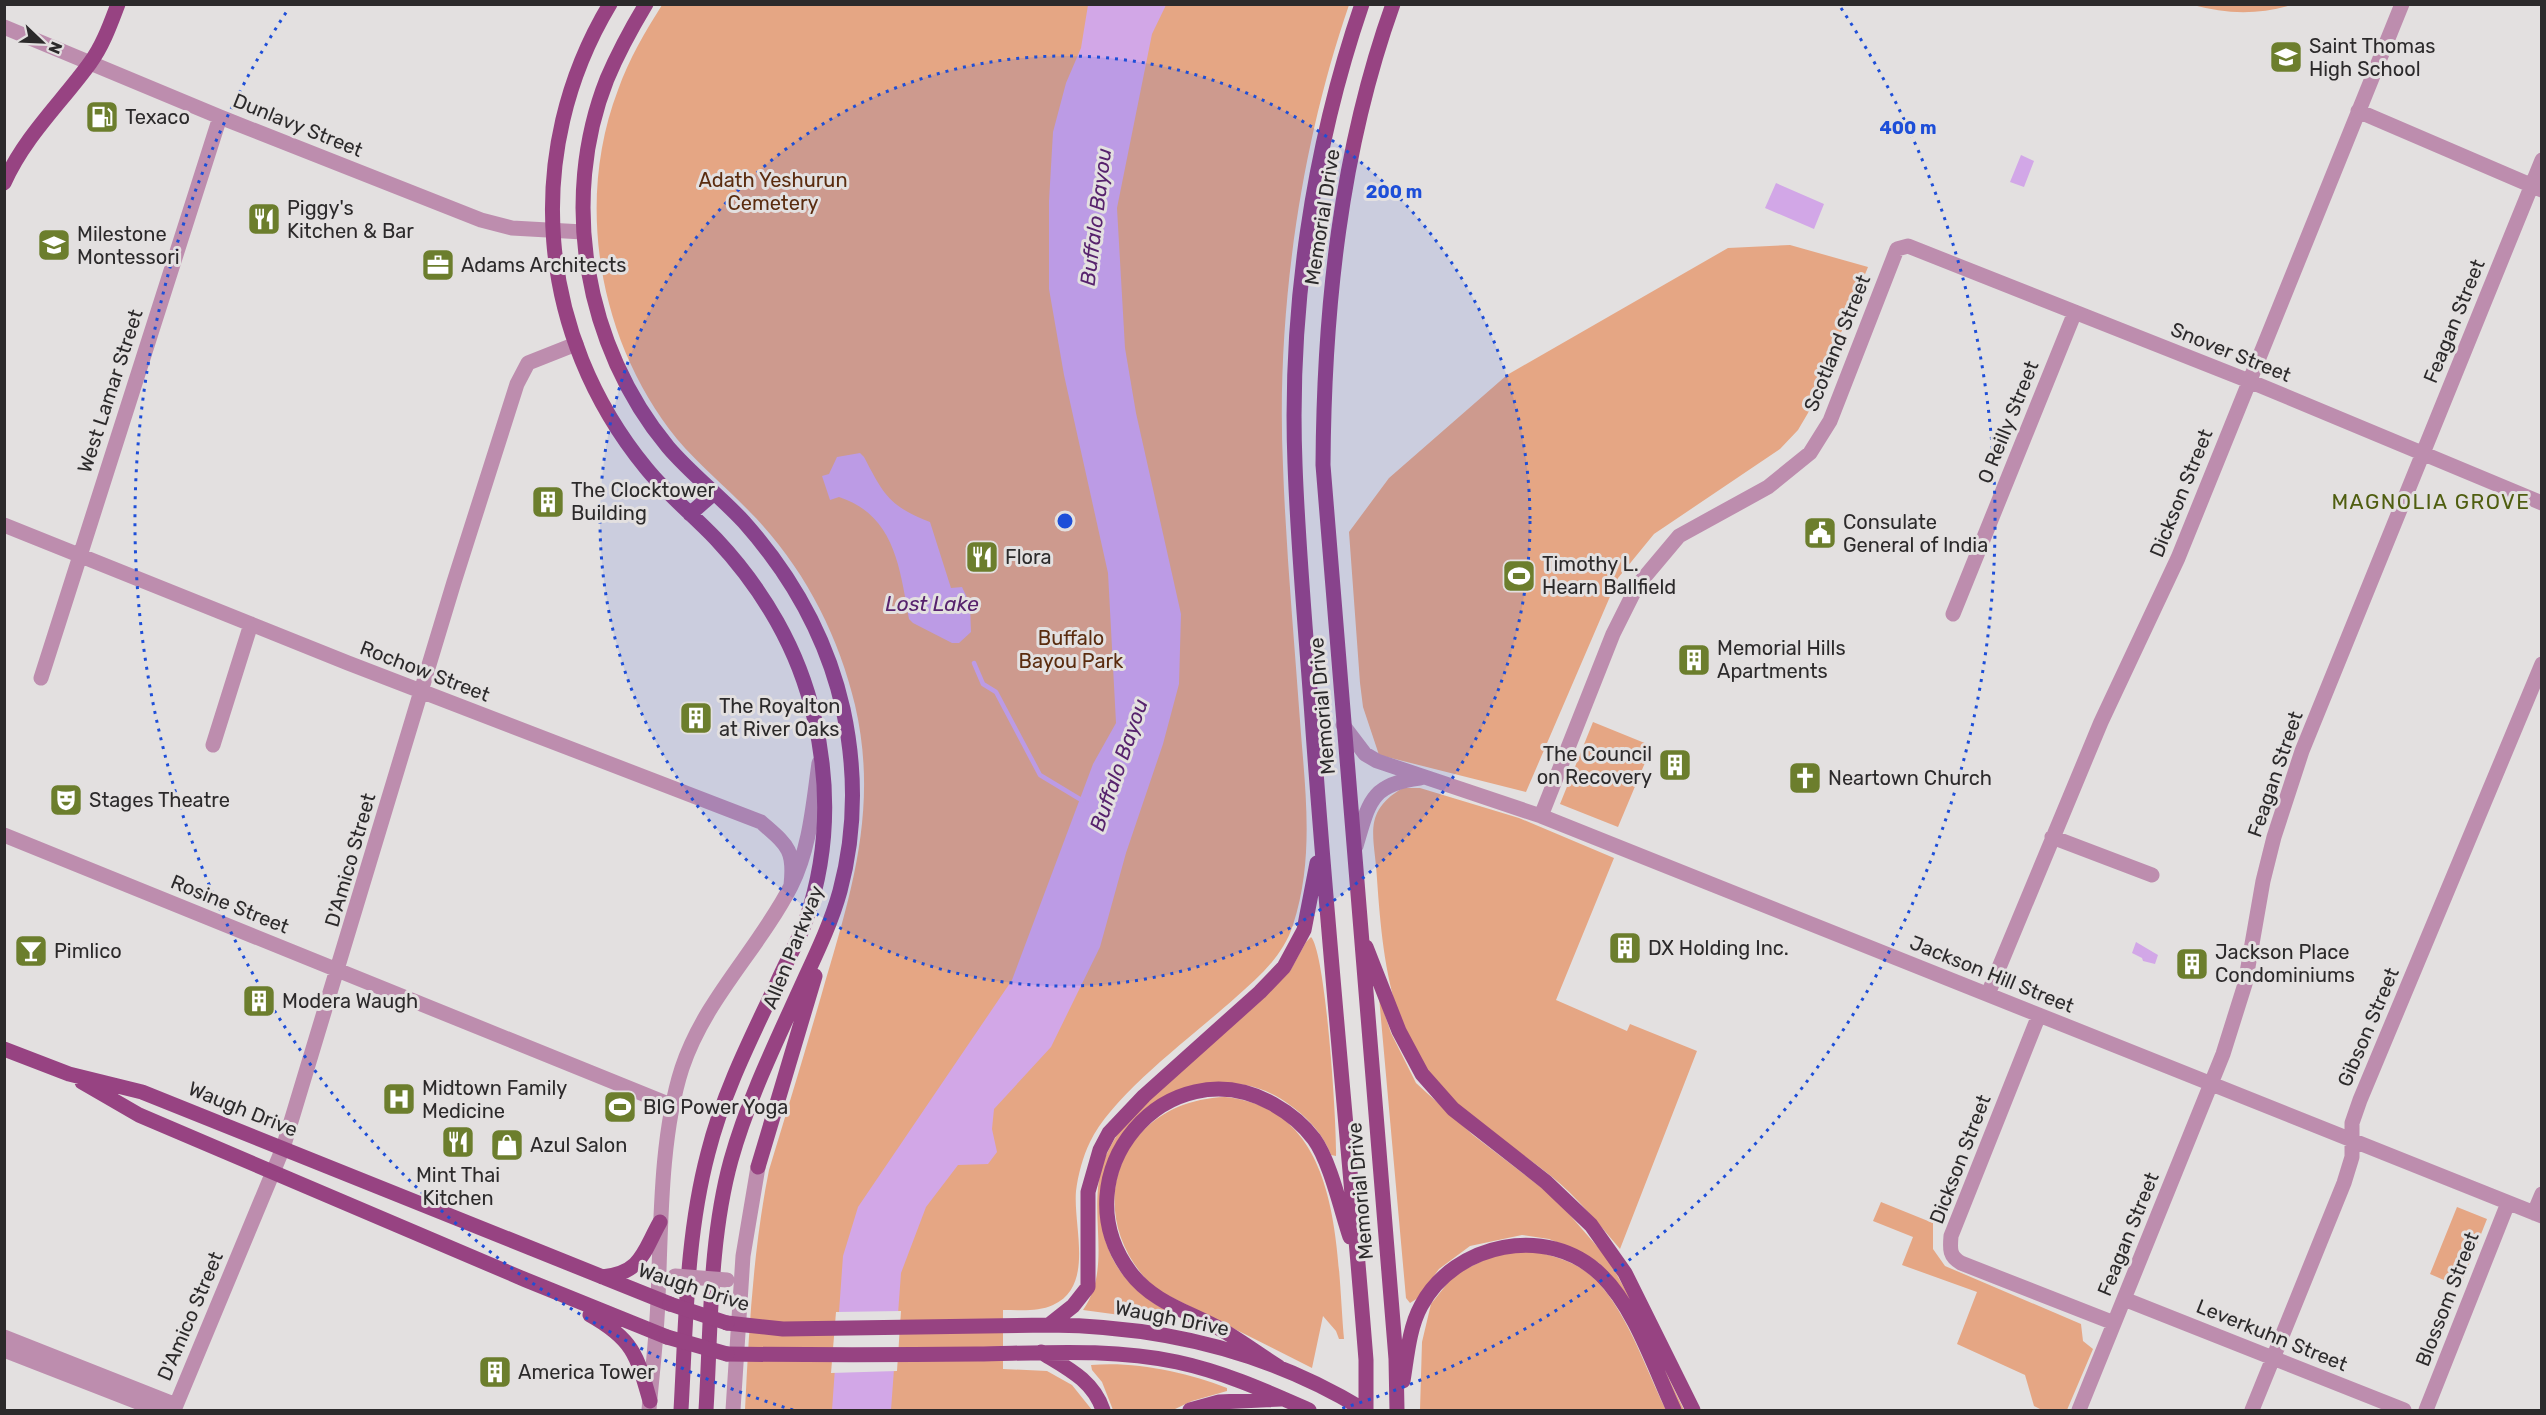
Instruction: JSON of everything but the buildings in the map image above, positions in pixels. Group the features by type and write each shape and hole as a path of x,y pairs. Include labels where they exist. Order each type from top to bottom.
{"main road":[{"path":"4,183 32,132 90,63 104,41 118,4"},
{"name":"Allen Parkway","path":"610,4 578,68 563,118 554,163 552,232 563,308 592,384 618,430 647,469 746,573 787,640 802,674 821,751 826,796 820,870 805,923 735,1072 720,1110 697,1201 690,1253 681,1410"},
{"name":"Allen Parkway","path":"646,4 624,41 606,82 593,128 585,172 583,232 594,298 621,372 644,415 670,450 714,493 771,555 799,595 819,633 832,668 851,752 854,796 850,841 840,890 826,931 758,1083 731,1162 722,1206 716,1257 706,1410"},
{"name":"Memorial Drive","path":"1362,4 1339,81 1322,155 1308,234 1295,370 1294,463 1320,839 1366,1360 1365,1410"},
{"name":"Memorial Drive","path":"1393,4 1377,55 1347,182 1334,271 1324,384 1323,465 1343,724 1356,846 1360,930 1396,1359 1397,1410"},
{"path":"1377,55 1403,4"},
{"path":"690,514 714,493"},
{"path":"1049,1325 1074,1306 1088,1287 1088,1192 1100,1150 1109,1133 1143,1096 1260,992 1284,967 1304,930 1320,839"},
{"path":"758,1167 840,890"},
{"path":"1360,930 1399,1031 1422,1074 1454,1109 1570,1202 1591,1225 1625,1273 1693,1410"},
{"name":"Waugh Drive","path":"4,1049 69,1074 142,1092 664,1302 732,1325 783,1329 1092,1325 1182,1337 1223,1347 1278,1367 1315,1383 1365,1410"},
{"name":"Waugh Drive","path":"69,1074 139,1115 273,1172 662,1335 731,1354 782,1356 1092,1352 1176,1362 1217,1372 1309,1410"},
{"path":"1278,1367 1222,1330 1146,1290 1119,1254 1109,1230 1106,1203 1109,1176 1118,1152 1134,1128 1154,1110 1177,1098 1219,1090 1240,1092 1265,1100 1285,1111 1302,1124 1323,1155 1358,1260"},
{"path":"602,1277 618,1275 640,1262 660,1222"},
{"path":"1397,1410 1412,1331 1420,1307 1435,1285 1460,1262 1489,1249 1522,1245 1554,1249 1578,1259 1599,1273 1614,1289 1625,1306 1674,1410"},
{"path":"578,1301 590,1315 615,1329 633,1351 649,1406"},
{"path":"1036,1352 1087,1382 1098,1394 1103,1410"},
{"path":"1190,1410 1219,1402 1283,1399"}],"street":[{"name":"Dickson Street","path":"1988,994 2101,722 2178,558 2402,4"},
{"name":"Dunlavy Street","path":"4,27 220,117 481,220 512,228 583,232"},
{"path":"2358,111 2536,188"},
{"name":"West Lamar Street","path":"41,678 220,117"},
{"name":"Feagan Street","path":"2079,1410 2211,1086 2245,984 2263,881 2293,779 2423,454 2536,188 2541,160"},
{"name":"Snover Street","path":"1902,246 1908,246 2249,381 2541,503"},
{"name":"Scotland Street","path":"1541,816 1613,634 1638,586 1679,536 1768,487 1810,453 1830,421 1897,249 1902,246"},
{"name":"O Reilly Street","path":"1953,614 2075,312"},
{"name":"D'Amico Street","path":"175,1408 283,1148 518,384 528,363 576,344"},
{"name":"Rochow Street","path":"4,525 422,692 596,756 761,822 783,842 792,855 791,885"},
{"path":"213,745 251,624"},
{"name":"Gibson Street","path":"2252,1410 2344,1183 2352,1157 2352,1123 2360,1100 2541,664"},
{"name":"Jackson Hill Street","path":"1343,724 1365,754 1425,778 1541,816 1988,994 2211,1086 2538,1214"},
{"path":"649,1406 662,1335 664,1302 659,1262 660,1222 673,1106 682,1068 703,1020 791,885 808,839 821,751"},
{"name":"Jackson Hill Street","path":"1356,846 1369,803 1379,790 1399,781 1425,778"},
{"name":"Rosine Street","path":"4,835 673,1106"},
{"path":"2052,837 2152,875"},
{"name":"Dickson Street","path":"2039,1015 1951,1236 1950,1251 1953,1258 1961,1263 2114,1323"},
{"path":"733,1410 731,1354 734,1277 758,1167"},
{"path":"2538,1214 2541,1194"},
{"name":"Blossom Street","path":"2426,1410 2508,1203"},
{"path":"659,1262 666,1271 675,1276 734,1277"},
{"name":"Leverkuhn Street","path":"2124,1299 2404,1410"},
{"path":"4,1337 175,1408"},
{"path":"4,1350 158,1410"}],"green space":[{"path":"2291,4 2254,12 2218,10 2193,5"},
{"name":"Buffalo Bayou Park","path":"662,5 1349,5 1317,116 1305,173 1295,232 1283,350 1284,498 1307,823 1300,900 1289,936 1277,956 1244,990 1135,1085 1101,1124 1090,1142 1081,1166 1076,1191 1078,1270 1074,1284 1066,1296 1053,1305 1041,1309 1003,1310 1003,1369 1047,1371 1072,1385 1092,1410 745,1410 755,1260 769,1170 852,886 863,816 862,743 848,678 816,601 786,554 768,532 677,439 651,401 629,361 613,317 602,272 597,226 598,180 605,134 627,67"},
{"path":"1790,245 1868,267 1808,413 1798,430 1780,449 1654,534 1618,578 1526,792 1379,755 1363,707 1349,532 1389,478 1507,375 1728,248"},
{"path":"1593,722 1652,746 1618,827 1560,804"},
{"path":"1403,788 1420,788 1519,818 1614,858 1556,1000 1627,1031 1630,1024 1697,1051 1620,1249 1561,1184 1463,1111 1437,1085 1421,1063 1408,1039 1398,1014 1386,960 1373,838 1376,816 1381,806"},
{"path":"1311,937 1316,950 1326,1005 1335,1111 1336,1156 1331,1155 1316,1129 1293,1107 1256,1087 1219,1083 1185,1088 1156,1101 1132,1123 1114,1150 1103,1180 1101,1213 1107,1245 1123,1275 1148,1299 1177,1316 1172,1322 1083,1310 1096,1280 1098,1264 1099,1180 1106,1155 1114,1140 1128,1119 1290,971"},
{"path":"1379,997 1391,1033 1416,1083 1473,1135 1556,1199 1608,1259 1632,1302 1684,1410 1681,1410 1617,1283 1599,1263 1574,1249 1549,1239 1522,1235 1470,1246 1439,1269 1418,1298 1410,1303 1406,1298"},
{"path":"1225,1097 1264,1107 1292,1127 1312,1155 1326,1189 1339,1265 1344,1339 1339,1339 1336,1331 1323,1316 1312,1368 1157,1290 1132,1261 1119,1230 1115,1198 1120,1168 1134,1141 1157,1119 1188,1103"},
{"path":"1881,1202 1933,1223 1933,1249 1945,1266 2081,1324 2083,1341 2093,1349 2067,1410 2042,1410 2034,1406 2025,1375 1957,1344 1977,1292 1902,1265 1913,1237 1873,1221"},
{"path":"2457,1207 2487,1219 2460,1287 2430,1274"},
{"path":"1534,1251 1570,1262 1589,1274 1602,1287 1624,1319 1666,1410 1420,1410 1422,1342 1431,1304 1454,1275 1498,1253"},
{"path":"1108,1364 1160,1369 1211,1382 1227,1388 1227,1391 1192,1401 1173,1410 1113,1410 1102,1382 1092,1370 1091,1365"}],"water":[{"name":"Buffalo Bayou","path":"1088,5 1166,5 1152,34 1117,208 1125,348 1136,413 1181,614 1179,684 1163,744 1126,853 1100,947 1051,1047 994,1109 992,1129 997,1152 988,1164 958,1165 926,1207 901,1273 891,1410 832,1410 843,1256 858,1207 1012,980 1093,764 1116,723 1108,573 1064,375 1049,289 1049,201 1053,132 1066,83 1081,48"},
{"path":"2021,155 2034,161 2024,187 2010,182"},
{"path":"1776,183 1824,204 1814,229 1765,208"},
{"name":"Lost Lake","path":"860,453 889,498 905,510 930,522 951,588 962,587 970,604 971,632 959,643 952,643 909,619 898,563 883,530 858,505 839,497 830,500 822,476 829,474 837,457"},
{"path":"2136,942 2158,955 2155,964 2143,961 2142,958 2132,953"}],"pier":[{"path":"901,1311 897,1371 831,1373 836,1312"}],"waterway":[{"name":"Buffalo Bayou","path":"974,663 983,684 996,692 1040,775 1083,801"}],"place":[{"name":"Saint Thomas High School","path":"2286,57"},
{"name":"Texaco","path":"102,117"},
{"name":"Piggy's Kitchen & Bar","path":"264,219"},
{"name":"Milestone Montessori","path":"54,245"},
{"name":"Adams Architects","path":"438,265"},
{"name":"The Clocktower Building","path":"548,502"},
{"name":"Consulate General of India","path":"1820,533"},
{"name":"Flora","path":"982,557"},
{"name":"Timothy L. Hearn Ballfield","path":"1519,576"},
{"name":"Memorial Hills Apartments","path":"1694,660"},
{"name":"The Royalton at River Oaks","path":"696,718"},
{"name":"The Council on Recovery","path":"1675,765"},
{"name":"Neartown Church","path":"1805,778"},
{"name":"Stages Theatre","path":"66,800"},
{"name":"DX Holding Inc.","path":"1625,948"},
{"name":"Pimlico","path":"31,951"},
{"name":"Jackson Place Condominiums","path":"2192,964"},
{"name":"Modera Waugh","path":"259,1001"},
{"name":"Midtown Family Medicine","path":"399,1099"},
{"name":"BIG Power Yoga","path":"620,1107"},
{"name":"Mint Thai Kitchen","path":"458,1142"},
{"name":"Azul Salon","path":"507,1145"},
{"name":"America Tower","path":"495,1372"}],"district":[{"name":"MAGNOLIA GROVE","path":"2431,502"}],"park label":[{"name":"Adath Yeshurun Cemetery","path":"773,192"}]}
